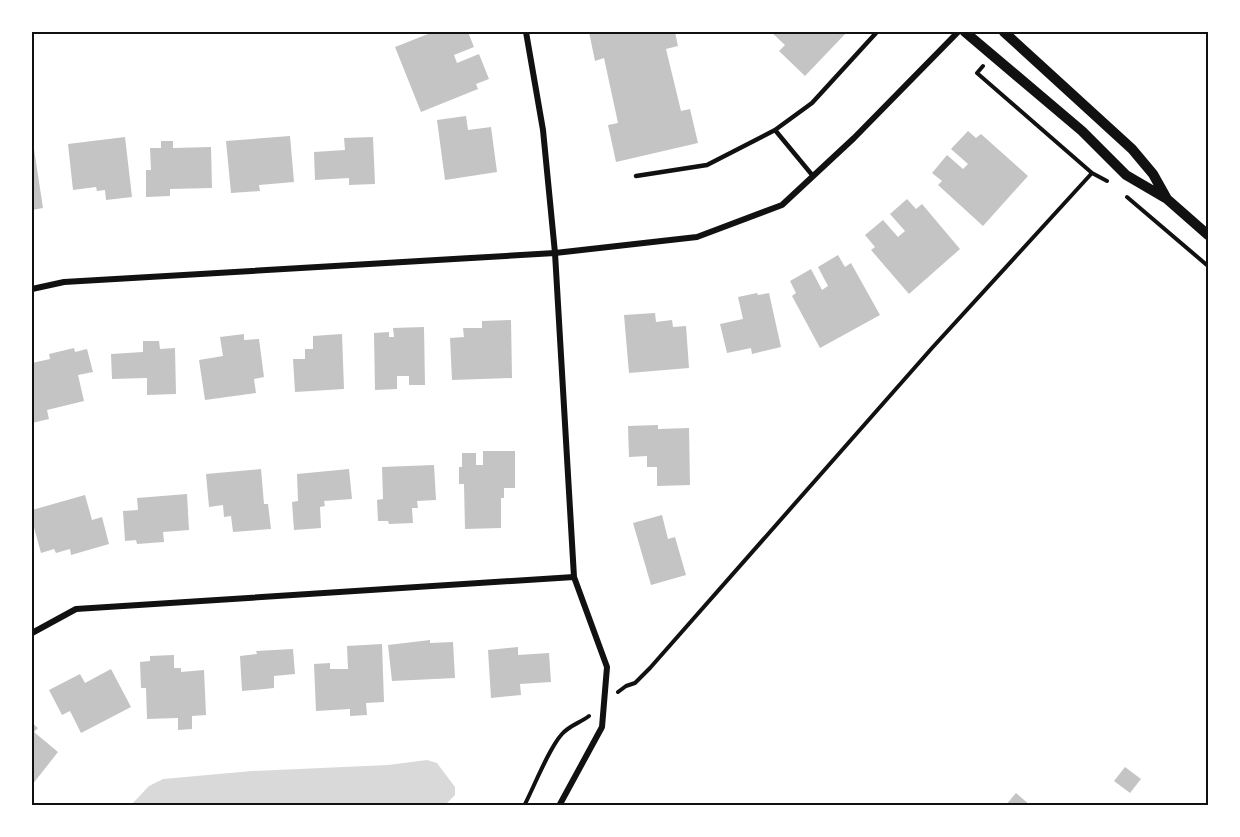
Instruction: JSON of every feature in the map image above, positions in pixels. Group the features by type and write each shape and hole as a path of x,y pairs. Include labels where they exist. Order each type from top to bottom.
{"street":[{"path":"526,32 543,130 555,253 574,578 607,667 602,727 559,806"},
{"path":"32,289 64,282 555,253 697,237 782,205 854,138 958,32"},
{"path":"965,32 1082,131 1126,175 1167,199 1209,235"},
{"path":"1004,32 1132,149 1153,174 1167,199"},
{"path":"32,633 76,609 574,578"}],"lane":[{"path":"636,176 707,165 776,130 812,103 876,33"},
{"path":"776,130 813,176"}],"path":[{"path":"987,62 977,73 1092,173 1113,185"},
{"path":"524,806 561,735 572,725 583,721 626,686 635,683 650,668 932,348 1092,173"},
{"path":"1120,191 1209,266"}],"shaded area":[{"path":"427,760 437,763 455,787 455,795 445,805 131,805 149,786 163,779 252,771 388,765"}],"building":[{"path":"433,32 468,32 474,47 454,55 457,63 479,54 489,79 476,84 478,89 421,112 395,47"},
{"path":"589,32 675,32 678,46 666,49 681,111 690,109 698,143 616,162 608,125 618,123 604,58 595,61"},
{"path":"771,32 847,32 805,76 779,51 785,45"},
{"path":"466,116 468,130 491,127 497,172 445,180 437,120"},
{"path":"968,131 976,138 981,134 1028,176 983,226 938,185 942,181 932,173 947,155 963,169 968,164 951,149"},
{"path":"290,136 294,182 259,185 260,191 231,193 226,141"},
{"path":"125,137 132,197 106,200 105,190 97,191 96,187 73,190 68,144"},
{"path":"373,137 375,184 349,185 349,178 315,180 314,152 345,150 344,138"},
{"path":"161,141 173,141 173,148 211,147 212,188 170,189 170,196 146,197 146,170 151,170 150,148 161,148"},
{"path":"34,149 43,208 32,210 32,150"},
{"path":"907,199 916,209 922,204 960,249 909,294 871,250 875,247 865,235 883,220 898,237 905,231 890,214"},
{"path":"838,255 845,267 851,263 880,315 820,348 792,296 796,293 790,281 811,269 822,290 828,286 818,267"},
{"path":"757,293 758,295 769,293 781,347 752,354 751,348 727,353 720,324 743,319 738,297"},
{"path":"655,313 656,322 672,320 673,327 686,326 689,368 629,373 624,315"},
{"path":"511,320 512,378 452,380 450,338 464,337 463,328 482,328 482,321"},
{"path":"424,327 425,385 409,385 409,376 397,376 397,389 375,390 374,333 389,332 389,337 394,337 393,328"},
{"path":"244,334 244,340 259,339 264,377 254,379 256,393 205,400 199,360 223,356 220,337"},
{"path":"342,334 344,389 295,392 293,359 305,359 305,349 313,349 313,336"},
{"path":"143,341 159,341 160,349 175,348 176,394 147,395 147,378 112,379 111,354 143,352"},
{"path":"74,348 75,352 87,349 93,372 78,375 84,401 47,410 49,419 32,423 32,363 50,359 49,354"},
{"path":"658,425 658,429 689,428 690,485 657,486 657,467 647,467 647,456 629,457 628,426"},
{"path":"483,451 515,451 515,488 504,488 504,498 501,498 501,528 465,529 464,484 459,484 462,453 476,453 476,465 483,465"},
{"path":"434,465 436,500 417,501 418,508 412,508 413,523 389,524 388,521 378,521 377,500 383,499 382,467"},
{"path":"261,469 264,504 268,504 271,529 233,532 231,516 224,517 223,505 209,507 206,474"},
{"path":"349,469 352,499 324,501 325,506 320,507 321,528 294,530 292,502 298,501 297,474"},
{"path":"187,494 189,530 163,532 164,542 137,544 136,540 125,541 123,511 138,510 137,498"},
{"path":"85,495 92,520 102,517 109,544 71,555 70,549 56,553 54,549 41,553 32,520 32,510"},
{"path":"662,515 668,539 675,537 686,575 651,585 633,523"},
{"path":"430,640 430,643 453,642 455,678 392,681 388,645"},
{"path":"382,644 384,702 366,703 367,715 350,716 350,709 316,711 314,664 330,663 330,669 348,669 347,646"},
{"path":"518,647 518,655 549,653 551,682 520,684 521,695 491,698 488,650"},
{"path":"293,649 295,674 274,676 274,688 242,691 240,656 257,654 256,651"},
{"path":"174,655 174,668 181,668 181,672 204,670 206,715 192,716 192,729 178,730 178,718 147,719 146,688 141,688 140,662 150,661 150,656"},
{"path":"111,669 131,707 81,733 70,711 62,715 49,690 80,674 85,683"},
{"path":"32,723 38,728 34,732 58,752 32,785"},
{"path":"1125,767 1141,779 1130,793 1114,781"},
{"path":"1016,793 1031,806 1005,806"}]}
